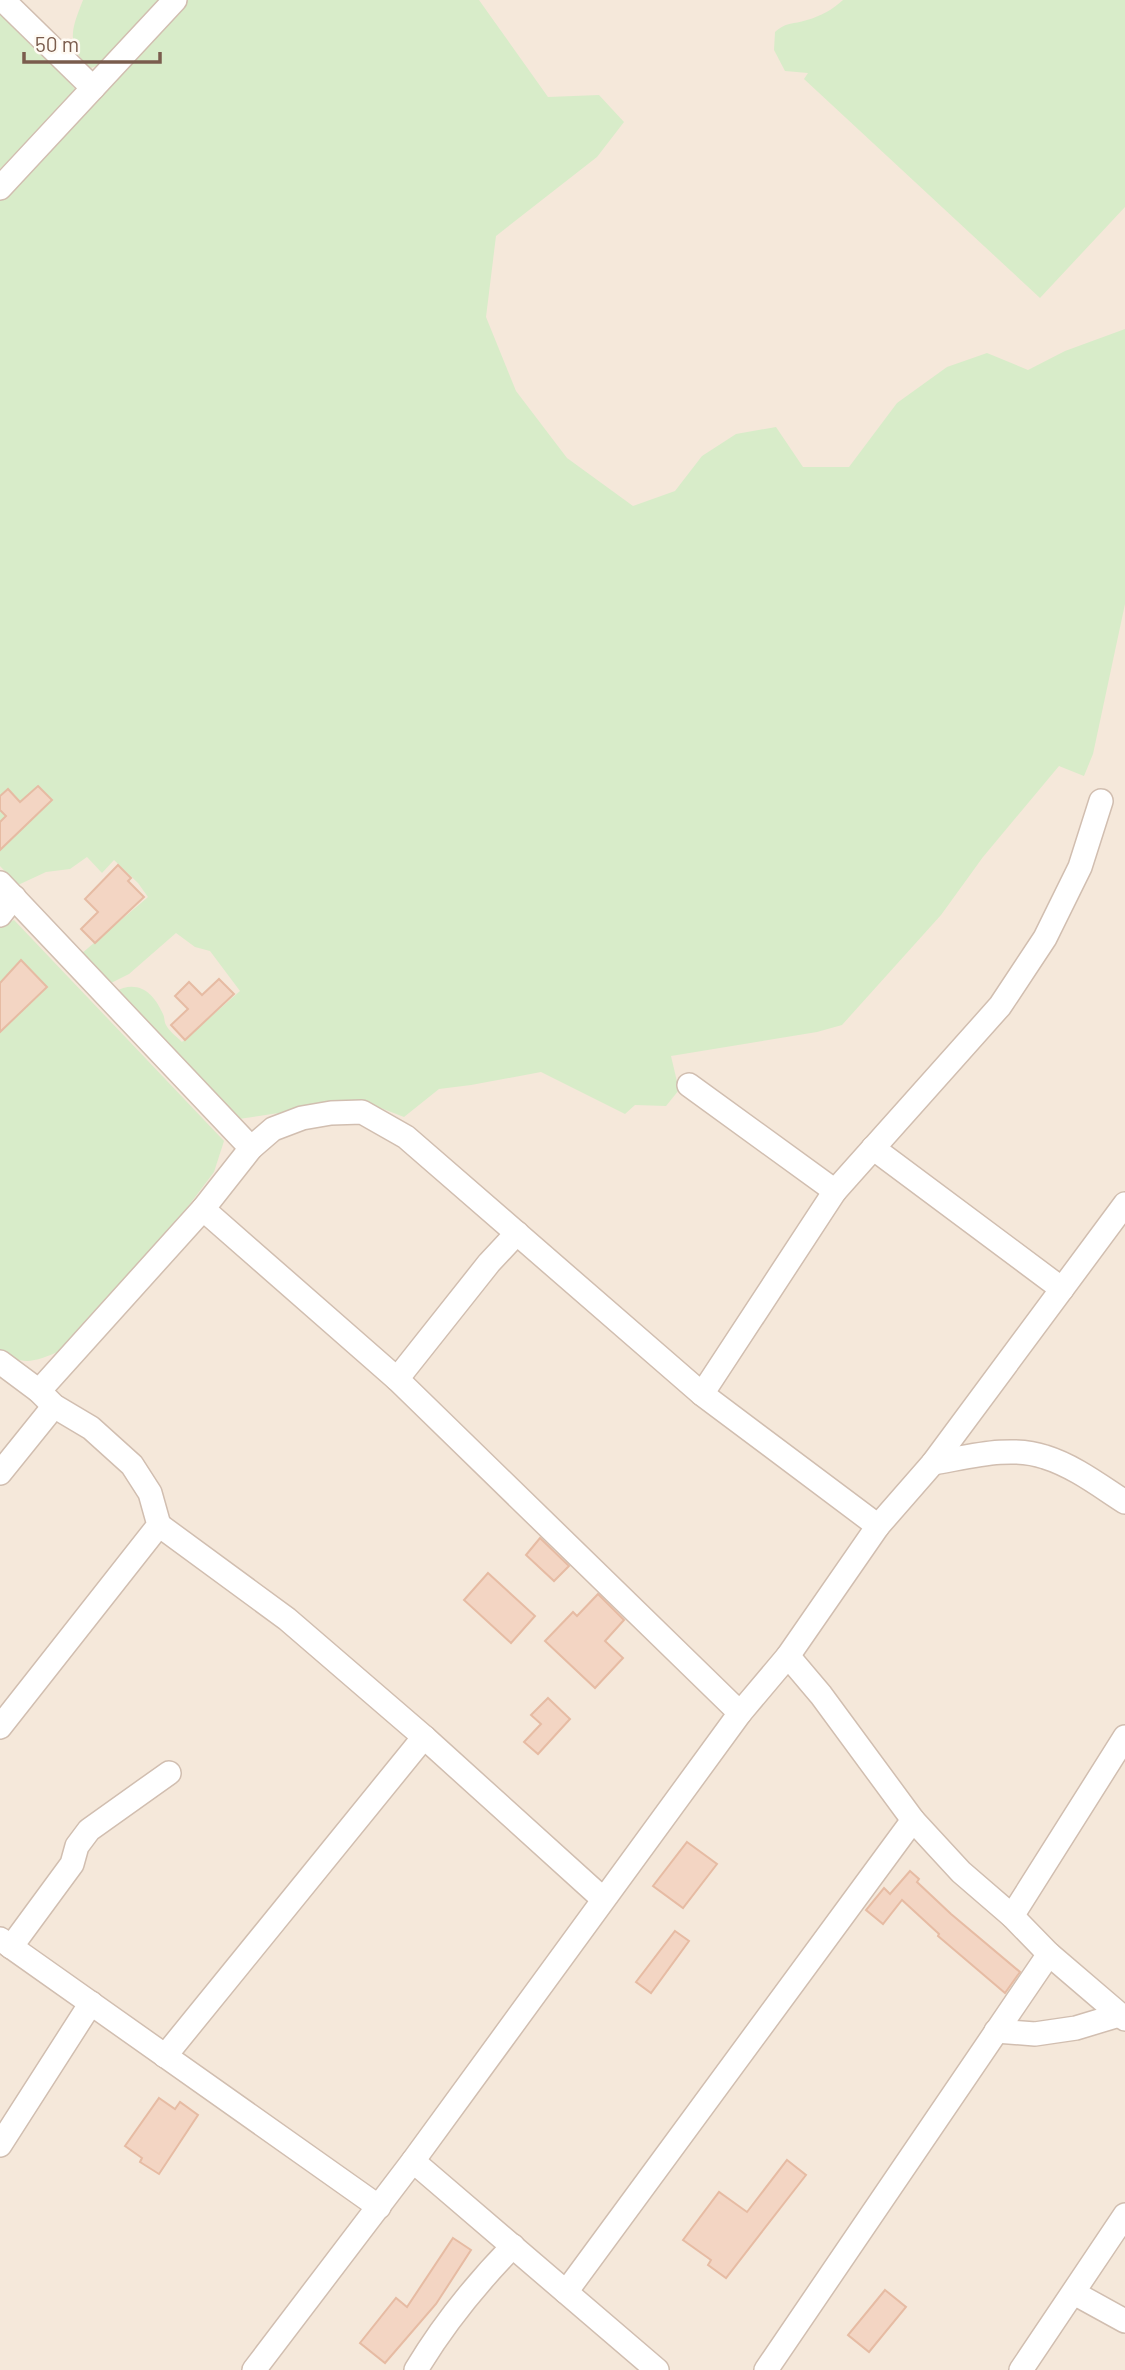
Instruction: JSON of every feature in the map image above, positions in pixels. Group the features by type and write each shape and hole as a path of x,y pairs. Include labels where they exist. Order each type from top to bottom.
{"street":[{"path":"3,0 93,88"},
{"path":"0,188 175,0"},
{"path":"702,1394 835,1191 1000,1006 1045,938 1080,867 1101,800"},
{"path":"5,898 251,1148"},
{"path":"689,1086 835,1191"},
{"path":"0,1472 46,1398 251,1148 273,1129 302,1118 362,1112 406,1137 702,1394 878,1527"},
{"path":"873,1148 1062,1289"},
{"path":"254,2370 414,2161 740,1713 788,1656 878,1527 933,1463 1125,1204"},
{"path":"203,1209 397,1379 740,1713"},
{"path":"397,1379 516,1233"},
{"path":"0,1362 46,1398 91,1428 132,1465 150,1493 159,1525 287,1619 424,1737 603,1899"},
{"path":"933,1463 1000,1451 1044,1456 1068,1467 1125,1502"},
{"path":"0,1727 159,1525"},
{"path":"788,1656 821,1695 913,1820 961,1872 1122,2017"},
{"path":"165,2056 424,1737"},
{"path":"1012,1916 1125,1737"},
{"path":"169,1773 89,1830 77,1846 72,1864 5,1943 379,2207"},
{"path":"566,2292 913,1820"},
{"path":"766,2370 1049,1954"},
{"path":"0,2146 91,2003"},
{"path":"996,2031 1034,2034 1122,2017"},
{"path":"414,2161 657,2370"},
{"path":"1021,2370 1125,2215"},
{"path":"416,2370 436,2336 474,2287 513,2246"},
{"path":"1074,2293 1125,2321"}],"shaded area":[{"path":"0,0 1125,0 1125,2370 0,2370"}],"green space":[{"path":"83,0 160,0 103,63 89,69 77,51 73,36"},
{"path":"187,0 479,0 548,97 599,95 624,122 597,157 496,236 486,317 516,391 567,458 633,506 675,491 702,456 736,434 776,427 803,467 849,467 897,403 947,367 987,353 1028,370 1065,351 1125,329 1125,604 1093,754 1084,776 1059,766 983,857 941,915 842,1025 817,1032 671,1056 679,1090 666,1106 635,1105 625,1114 541,1072 439,1089 404,1117 365,1102 342,1100 305,1109 239,1119 114,992 122,988 137,987 149,994 164,1015 167,1027 182,1042 240,991 210,951 195,947 176,933 129,974 107,985 81,954 148,897 138,883 114,860 102,873 87,857 70,869 46,872 18,885 0,866 0,201"},
{"path":"843,0 1125,0 1125,207 1040,298 804,79 808,73 785,71 774,50 775,32 787,25 822,15"},
{"path":"0,7 76,90 0,169"},
{"path":"14,920 224,1141 214,1172 180,1217 60,1351 30,1361 16,1359 0,1351 0,927"}],"building":[{"path":"38,786 52,800 0,850 0,822 6,816 0,810 0,796 8,789 20,802"},
{"path":"118,865 131,878 128,881 144,897 95,943 81,929 98,912 85,899"},
{"path":"21,960 47,987 0,1032 0,983"},
{"path":"219,979 234,994 185,1040 171,1025 188,1009 175,996 189,982 202,995"},
{"path":"540,1538 569,1566 554,1581 526,1555"},
{"path":"488,1573 535,1616 511,1643 464,1600"},
{"path":"598,1594 624,1620 605,1641 623,1658 595,1688 545,1641 573,1612 577,1616"},
{"path":"548,1698 570,1719 538,1754 524,1742 541,1724 531,1715"},
{"path":"687,1842 717,1864 683,1908 653,1886"},
{"path":"910,1871 919,1879 917,1882 951,1914 1020,1972 1005,1993 938,1936 939,1934 902,1900 883,1924 866,1910 884,1888 890,1894"},
{"path":"675,1931 689,1941 651,1993 636,1982"},
{"path":"159,2098 175,2109 180,2102 198,2115 159,2174 140,2162 142,2158 125,2146"},
{"path":"787,2160 806,2175 726,2278 708,2265 711,2260 683,2240 719,2192 747,2212"},
{"path":"453,2238 471,2250 436,2304 385,2363 360,2343 396,2298 407,2307"},
{"path":"885,2290 906,2307 869,2352 848,2335"}]}
